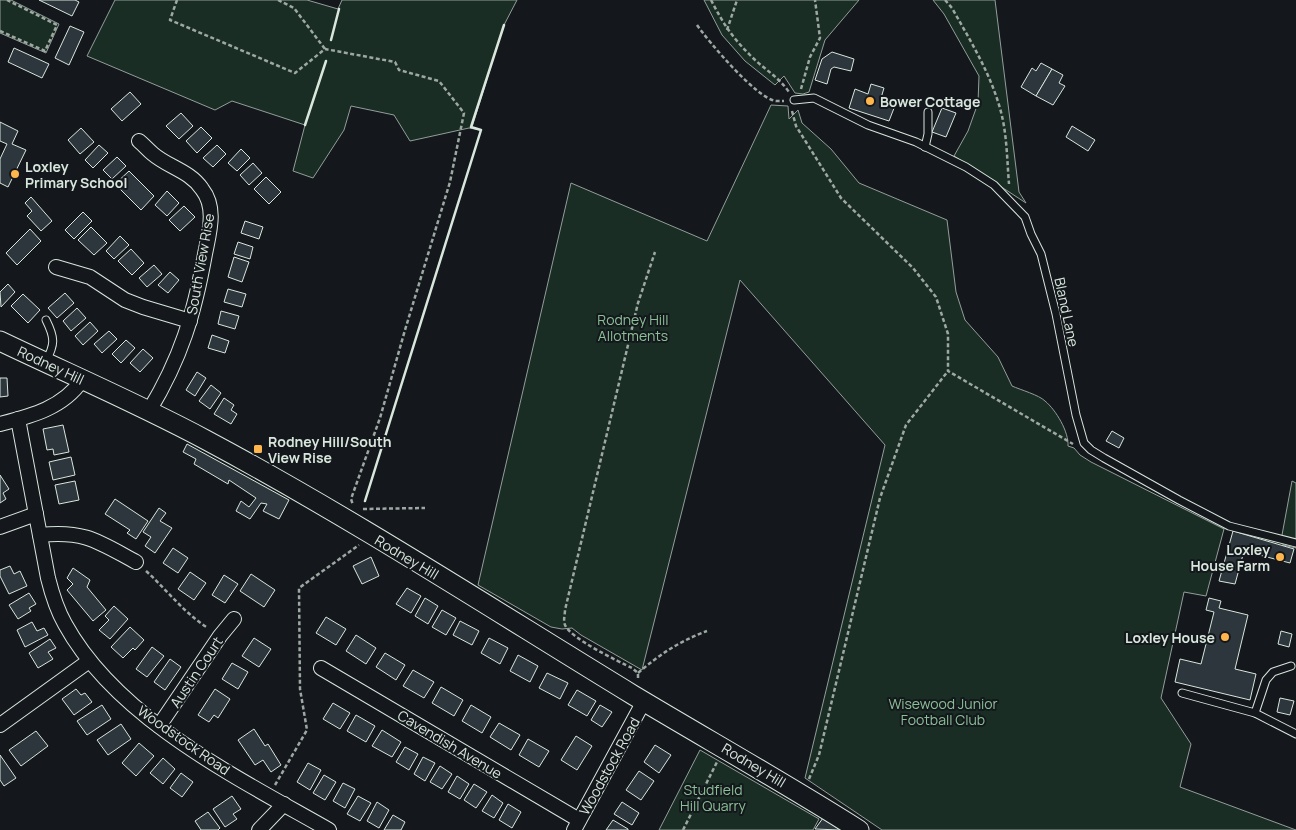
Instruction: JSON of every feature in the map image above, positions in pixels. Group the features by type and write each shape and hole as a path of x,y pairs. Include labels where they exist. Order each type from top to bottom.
{"street":[{"name":"South View Rise","path":"139,141 154,155 194,179 203,190 209,202 211,216 199,287 190,321 173,368 149,411"},
{"path":"56,267 90,277 125,300 190,321"},
{"name":"Rodney Hill","path":"0,341 206,439 264,472 859,830"},
{"path":"0,424 41,412 57,404 74,392 82,380"},
{"name":"Woodstock Road","path":"18,419 54,602 64,623 89,661 128,701 159,726 206,758 329,830"},
{"path":"0,526 36,514"},
{"path":"40,535 59,533 94,539 136,562"},
{"name":"Austin Court","path":"159,726 220,636 234,619"},
{"path":"0,725 89,661"},
{"name":"Cavendish Avenue","path":"321,668 577,825"},
{"name":"Woodstock Road","path":"577,825 640,699"},
{"path":"259,830 284,804"}],"lane":[{"name":"Bland Lane","path":"794,100 814,98 868,125 925,147 966,167 994,185 1025,217 1041,254 1056,314 1076,415 1084,443"},
{"path":"925,147 928,134 928,112"},
{"path":"45,362 54,342 52,332 46,320"},
{"path":"1084,443 1104,458 1229,526 1296,542"},
{"path":"1255,713 1266,680 1273,672 1291,666"},
{"path":"1182,692 1255,713 1296,734"}],"path":[{"path":"0,31 44,51 57,25 8,0"},
{"path":"177,0 170,20 296,72 325,49"},
{"path":"278,0 294,8 325,49 395,62 399,70 439,81 464,113 450,182 404,330 380,418 351,498 354,510 425,508"},
{"path":"711,0 727,30 751,56 781,81 794,100"},
{"path":"727,30 737,0"},
{"path":"802,794 819,756 880,498 906,426 948,371 948,334 936,297 913,268 841,198 796,126 792,110 794,100 799,94 810,57 820,38 815,0"},
{"path":"945,0 952,8 986,68 1001,112 1006,139 1009,189"},
{"path":"697,25 711,45 764,96 775,101 794,100"},
{"path":"640,699 638,673 586,643 566,627 564,620 567,600 638,303 655,252"},
{"path":"948,371 1071,444 1084,443"},
{"path":"268,795 307,730 300,689 299,588 373,536"},
{"path":"136,562 161,584 179,604 203,625 220,636"},
{"path":"638,673 660,654 685,639 707,631"},
{"path":"683,830 705,783 725,748"}],"green space":[{"path":"0,0 11,0 59,24 46,53 0,33"},
{"path":"115,0 307,0 338,9 342,0 517,0 504,25 472,127 481,130 469,128 410,141 394,115 351,106 344,130 313,178 293,171 305,125 232,101 215,110 87,56"},
{"path":"704,0 859,0 825,40 809,92 803,94 795,93 784,76 775,85 745,61 722,35"},
{"path":"933,0 995,0 1019,192 1026,203 954,156 968,131 978,103 979,76 944,14"},
{"path":"771,105 788,106 789,119 798,110 802,123 831,149 859,183 947,220 956,292 965,320 998,357 1012,386 1039,397 1053,410 1064,428 1068,446 1074,448 1080,455 1091,462 1224,529 1206,596 1184,592 1161,698 1191,744 1180,787 1296,830 882,830 805,778 885,445 740,280 642,670 572,628 551,627 478,585 571,183 707,241"},
{"path":"1292,481 1296,483 1296,548 1283,545 1282,535"},
{"name":"Studfield Hill Quarry","path":"700,750 819,819 813,830 659,830"}],"building":[{"path":"39,0 75,0 79,2 72,16"},
{"path":"70,26 84,32 69,65 55,58"},
{"path":"14,48 49,64 42,78 8,62"},
{"path":"832,52 854,59 851,71 834,67 831,69 827,84 815,80 822,59"},
{"path":"1041,63 1052,69 1036,96 1021,87 1032,68 1036,71"},
{"path":"1052,69 1063,75 1059,83 1065,86 1053,105 1036,96"},
{"name":"Bower Cottage","path":"871,84 884,88 881,98 896,103 889,121 849,108 855,89 868,94"},
{"path":"130,92 141,104 122,121 111,109"},
{"path":"942,108 956,113 946,137 932,132"},
{"path":"181,113 193,126 179,139 166,126"},
{"path":"0,122 18,131 12,144 26,150 8,187 0,183 0,159 7,144 0,141"},
{"path":"1072,126 1095,140 1088,151 1066,137"},
{"path":"201,127 212,138 197,153 186,141"},
{"path":"81,128 94,142 80,154 68,140"},
{"path":"99,145 108,153 93,168 85,160"},
{"path":"217,145 226,154 213,167 203,158"},
{"path":"241,149 250,158 237,171 228,163"},
{"path":"117,157 126,166 112,179 103,170"},
{"path":"253,163 262,173 249,185 240,175"},
{"path":"129,171 154,196 141,210 115,184"},
{"path":"266,177 281,192 269,204 254,189"},
{"path":"167,191 179,203 167,216 155,205"},
{"path":"31,197 52,221 41,231 27,216 32,211 25,203"},
{"path":"184,206 195,217 180,231 169,220"},
{"path":"83,212 92,221 74,239 65,230"},
{"path":"245,221 263,227 259,239 241,233"},
{"path":"91,227 107,243 94,255 78,240"},
{"path":"30,229 41,241 17,265 6,253"},
{"path":"120,236 129,245 114,259 106,251"},
{"path":"238,242 253,247 250,259 234,254"},
{"path":"131,249 144,263 132,275 118,261"},
{"path":"234,257 249,262 242,282 228,277"},
{"path":"154,265 162,274 147,287 139,278"},
{"path":"170,272 179,280 168,293 158,285"},
{"path":"8,284 15,292 1,307 0,292"},
{"path":"228,289 246,294 242,307 224,302"},
{"path":"65,293 74,303 57,318 48,308"},
{"path":"23,294 40,310 28,323 11,306"},
{"path":"77,308 86,318 71,331 63,321"},
{"path":"221,311 239,316 235,329 218,324"},
{"path":"90,322 98,331 83,345 75,336"},
{"path":"109,331 117,339 102,353 94,344"},
{"path":"212,335 229,341 225,353 208,348"},
{"path":"126,340 135,348 121,363 112,354"},
{"path":"143,349 153,358 140,372 130,363"},
{"path":"197,372 206,378 195,396 186,390"},
{"path":"0,378 7,378 8,396 0,397"},
{"path":"211,385 221,393 210,409 199,401"},
{"path":"224,398 234,405 231,410 237,414 231,424 214,414"},
{"path":"63,425 69,452 54,455 53,449 47,450 43,429"},
{"path":"1112,431 1124,438 1119,448 1106,441"},
{"path":"187,444 289,500 279,519 263,511 267,504 261,503 250,519 236,511 241,501 249,507 256,498 229,480 228,484 194,464 196,459 183,452"},
{"path":"71,457 75,475 53,480 49,462"},
{"path":"0,475 9,489 3,493 6,499 0,503"},
{"path":"75,481 79,500 59,504 55,485"},
{"path":"115,499 148,521 136,539 127,533 130,530 105,514"},
{"path":"159,508 166,513 160,521 172,528 155,553 145,546 151,537 143,532"},
{"name":"Loxley House Farm","path":"1233,531 1294,549 1290,563 1244,551 1235,584 1219,581"},
{"path":"173,548 188,558 178,573 163,563"},
{"path":"371,557 379,576 362,584 353,566"},
{"path":"10,566 14,574 20,571 27,586 9,594 0,576 0,570"},
{"path":"73,568 90,580 87,587 106,610 93,621 67,590 73,584 67,578"},
{"path":"190,572 206,583 194,600 178,589"},
{"path":"251,574 275,590 264,607 240,591"},
{"path":"224,575 238,584 225,603 212,595"},
{"path":"407,588 421,596 411,613 396,604"},
{"path":"29,593 36,604 29,608 31,611 18,619 9,605"},
{"path":"425,598 438,606 428,624 415,616"},
{"name":"Loxley House","path":"1209,598 1221,601 1219,608 1248,615 1235,669 1256,674 1250,700 1175,682 1180,659 1201,664 1214,612 1206,610"},
{"path":"114,606 128,619 110,639 99,630 109,620 105,616"},
{"path":"442,610 456,618 446,635 432,627"},
{"path":"326,617 346,629 336,645 316,633"},
{"path":"460,621 479,631 472,645 453,635"},
{"path":"32,622 37,631 44,628 48,635 25,647 17,630"},
{"path":"130,627 144,640 135,650 133,648 123,658 111,647"},
{"path":"1281,631 1292,634 1289,647 1278,644"},
{"path":"356,635 376,648 366,664 346,651"},
{"path":"254,638 271,649 259,667 242,656"},
{"path":"489,638 508,648 500,664 481,653"},
{"path":"50,639 56,648 48,652 53,659 38,668 29,653"},
{"path":"152,647 164,656 147,677 136,669"},
{"path":"385,653 405,665 396,680 376,667"},
{"path":"518,655 538,666 530,682 510,671"},
{"path":"170,659 181,667 165,690 154,682"},
{"path":"232,663 248,672 238,689 222,679"},
{"path":"413,670 434,682 424,698 403,686"},
{"path":"547,673 568,683 560,699 539,688"},
{"path":"441,687 463,700 454,716 432,703"},
{"path":"76,689 81,695 85,693 92,702 74,715 62,699"},
{"path":"215,689 230,699 218,718 214,715 209,722 198,715"},
{"path":"577,690 596,701 587,716 568,705"},
{"path":"1280,698 1294,701 1290,715 1277,712"},
{"path":"333,703 350,713 340,729 323,719"},
{"path":"102,705 111,719 87,735 77,721"},
{"path":"471,705 491,717 482,733 462,721"},
{"path":"600,705 612,712 602,727 591,720"},
{"path":"356,715 375,726 366,742 347,731"},
{"path":"499,723 520,735 511,750 490,737"},
{"path":"121,724 131,739 108,755 97,740"},
{"path":"254,729 265,746 268,744 281,765 271,772 263,760 255,765 238,740"},
{"path":"382,730 401,742 392,757 372,746"},
{"path":"36,731 48,746 21,766 9,750"},
{"path":"576,736 592,746 577,770 561,760"},
{"path":"528,739 549,751 539,767 519,755"},
{"path":"139,743 154,756 136,776 122,763"},
{"path":"655,745 671,755 659,773 644,762"},
{"path":"405,747 418,754 409,770 396,762"},
{"path":"0,755 16,778 4,786 0,780"},
{"path":"423,757 435,763 425,781 414,774"},
{"path":"163,758 175,769 163,784 150,773"},
{"path":"308,763 321,770 310,790 297,782"},
{"path":"440,766 452,774 442,789 430,782"},
{"path":"639,771 654,781 641,800 626,790"},
{"path":"181,773 193,782 182,797 170,788"},
{"path":"324,775 336,782 325,800 313,793"},
{"path":"457,776 469,784 460,799 448,792"},
{"path":"343,783 355,789 345,808 333,801"},
{"path":"474,784 487,792 476,808 464,800"},
{"path":"492,795 503,803 494,818 482,811"},
{"path":"232,796 241,809 233,814 237,819 225,827 213,809"},
{"path":"358,796 371,803 360,821 347,814"},
{"path":"377,802 389,810 379,828 367,821"},
{"path":"622,802 639,813 632,825 614,814"},
{"path":"508,804 521,812 512,828 499,820"},
{"path":"208,812 220,828 218,830 201,830 195,821"},
{"path":"393,815 405,822 401,830 384,830"},
{"path":"823,818 840,830 815,829"},
{"path":"613,820 628,829 628,830 606,830"}],"wall":[{"path":"331,40 339,9"},
{"path":"365,501 481,130 471,127 504,25"},
{"path":"305,125 326,61"}],"place":[{"name":"Bower Cottage","path":"870,101"},
{"name":"Loxley Primary School","path":"15,174"},
{"name":"Rodney Hill/South View Rise","path":"258,449"},
{"name":"Loxley House Farm","path":"1280,557"},
{"name":"Loxley House","path":"1225,637"}],"park label":[{"name":"Rodney Hill Allotments","path":"633,328"},
{"name":"Wisewood Junior Football Club","path":"943,712"}]}
